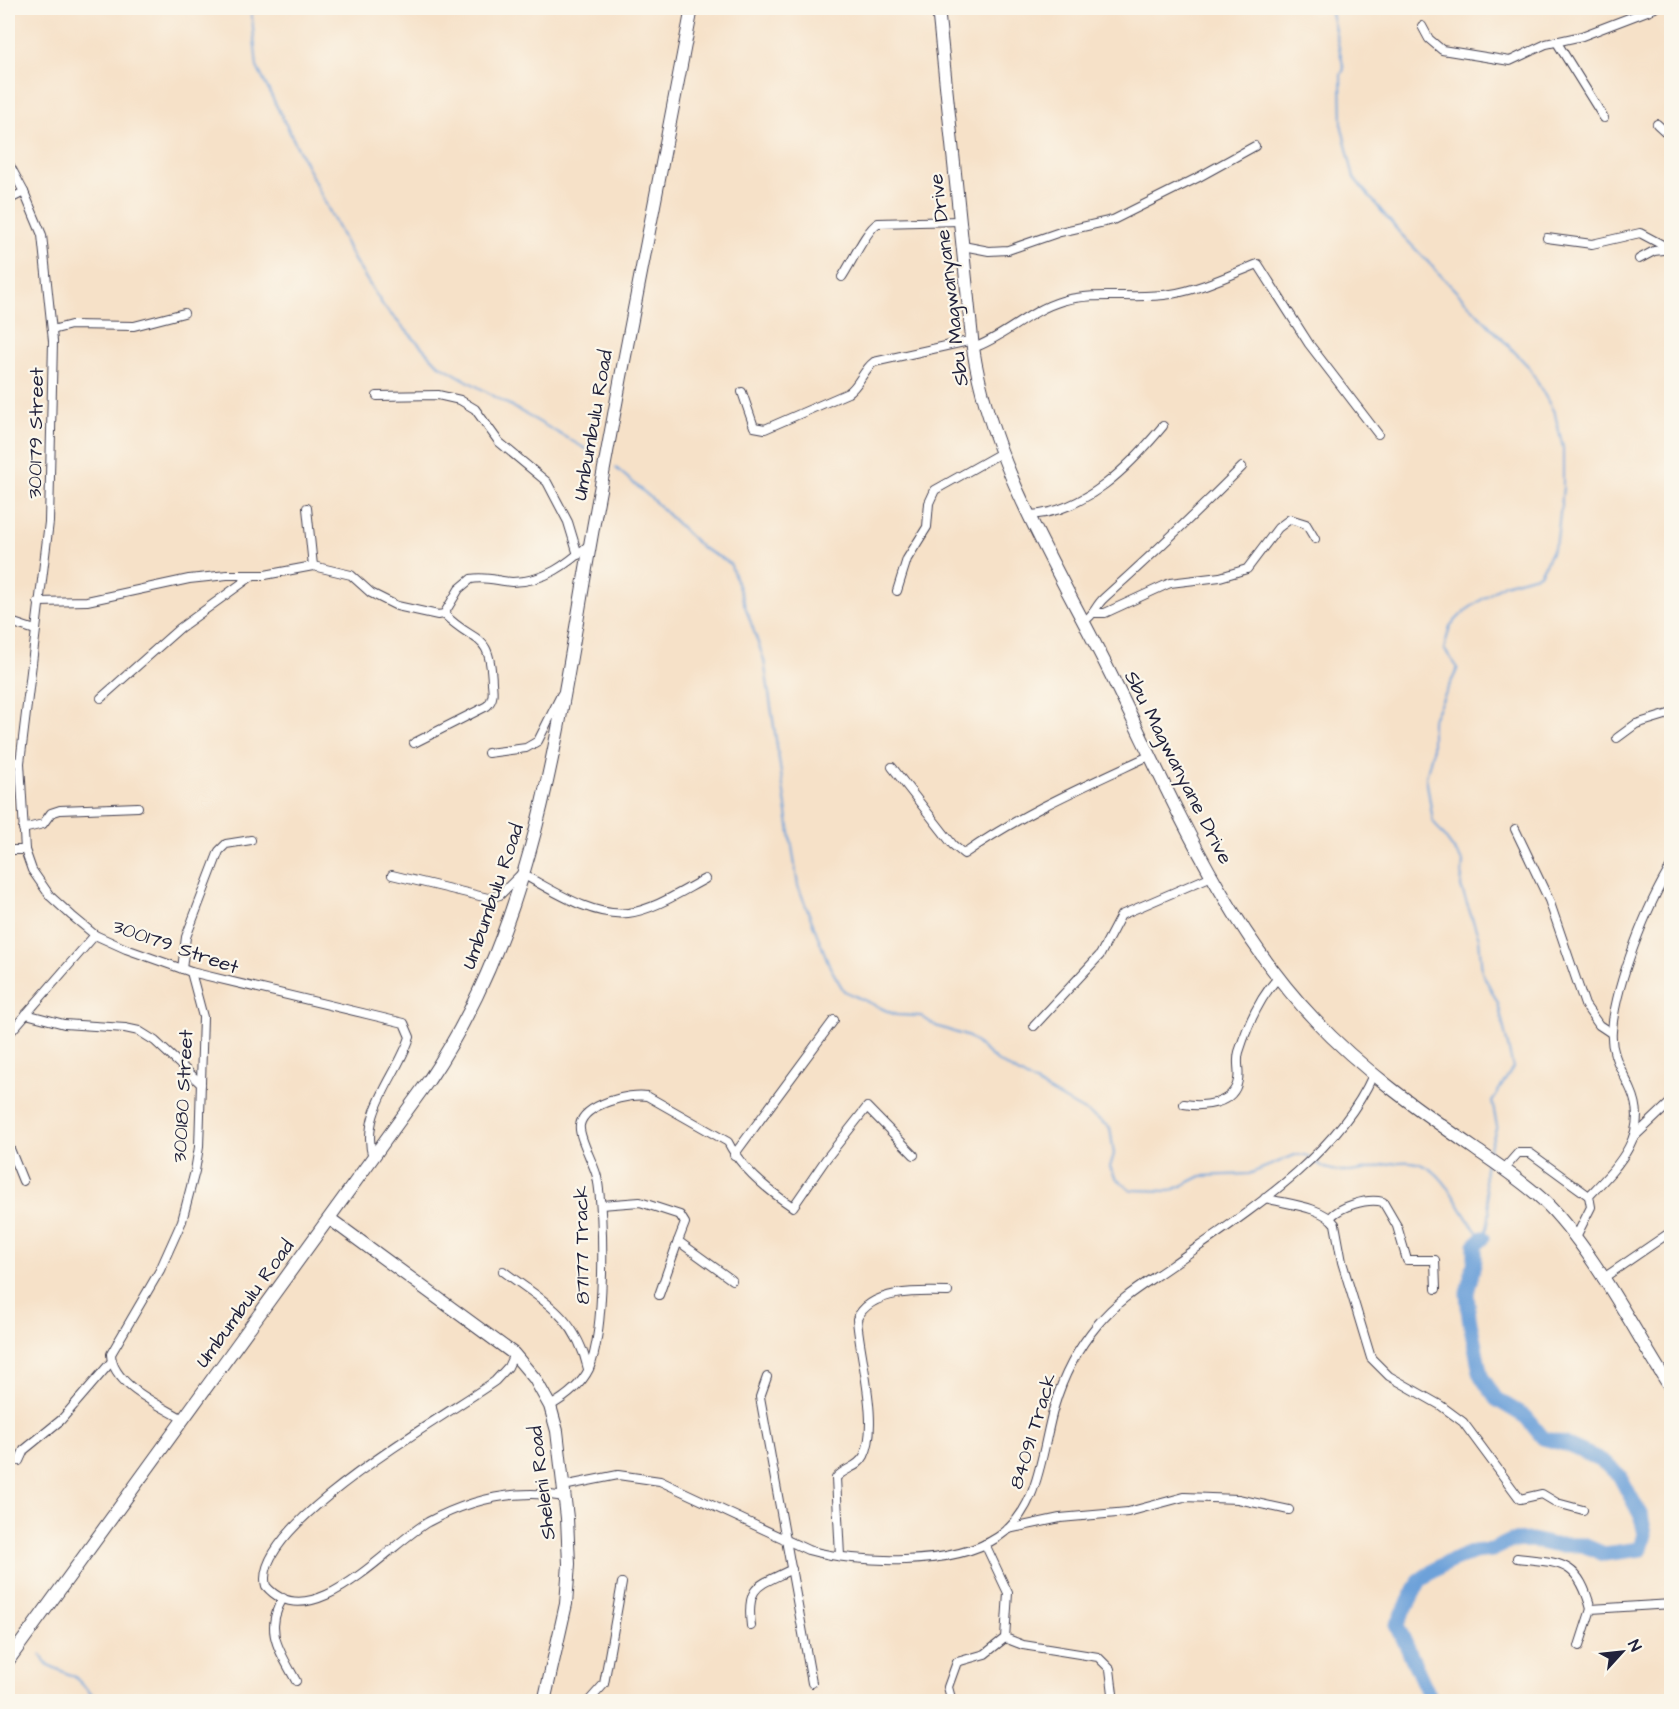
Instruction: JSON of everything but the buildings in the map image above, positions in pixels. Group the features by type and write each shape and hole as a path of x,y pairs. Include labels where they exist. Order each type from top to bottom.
{"main road":[{"name":"Umbumbulu Road","path":"8,1661 373,1158 460,1030 494,957 525,872 541,809 692,8"},
{"name":"Sbu Magwanyane Drive","path":"938,8 973,344 985,407 1001,453 1030,515 1089,617 1151,755 1212,876 1245,933 1278,978 1316,1021 1373,1075 1501,1167 1548,1205 1602,1279 1671,1390"},
{"name":"Sheleni Road","path":"330,1219 514,1354 535,1379 550,1406 557,1431 568,1545 567,1594 544,1701"}],"street":[{"path":"1422,26 1429,39 1442,50 1504,61 1515,60 1556,41 1582,36 1655,8"},
{"path":"1556,41 1604,118"},
{"path":"1657,124 1671,138"},
{"path":"963,246 989,251 1008,250 1060,232 1113,220 1255,146"},
{"name":"300179 Street","path":"8,162 38,222 45,252 52,330 50,502 20,763 25,850 32,870 43,888 61,908 95,935 192,972 404,1023 410,1037 373,1116 369,1143 373,1158"},
{"path":"8,200 24,192"},
{"path":"842,277 855,258 868,231 878,224 888,221 960,220"},
{"path":"1547,238 1592,244 1640,233 1671,249"},
{"path":"1639,259 1654,251 1671,249"},
{"path":"742,393 754,427 765,429 848,393 856,385 863,372 874,362 994,340 1038,310 1062,301 1113,294 1171,294 1258,264 1309,344 1378,434"},
{"path":"52,330 71,325 134,326 184,313"},
{"path":"376,396 438,395 460,400 475,409 499,442 546,482 568,522 578,555"},
{"path":"1030,515 1056,513 1077,503 1135,460 1163,426"},
{"path":"897,591 907,559 927,527 929,503 935,490 1001,453"},
{"path":"1089,617 1101,600 1164,544 1242,467"},
{"path":"307,508 313,566"},
{"path":"1089,617 1105,613 1170,583 1220,577 1247,569 1278,528 1290,519 1306,524 1315,539"},
{"path":"444,614 459,589 471,579 512,582 538,579 564,566 591,544"},
{"path":"38,602 87,601 189,579 227,574 252,576 313,566 351,575 372,593 397,606 433,615 444,614 483,642 490,652 492,697 487,705 414,743"},
{"path":"101,698 180,628 252,576"},
{"path":"8,621 35,630"},
{"path":"488,753 526,748 538,741 564,690"},
{"path":"1617,738 1636,724 1671,713"},
{"path":"892,767 947,838 964,854 1009,823 1051,800 1151,755"},
{"path":"8,760 20,763"},
{"path":"23,829 43,824 51,813 60,810 138,807"},
{"path":"1515,829 1549,900 1585,1005 1599,1025 1611,1033"},
{"path":"182,969 183,947 219,851 234,841 251,840"},
{"path":"8,850 25,850"},
{"path":"1635,1137 1634,1099 1615,1058 1611,1033 1616,1004 1645,919 1656,890 1671,864"},
{"path":"392,875 488,898 500,895 525,872 559,894 606,911 628,913 646,908 705,879"},
{"path":"1034,1026 1100,955 1121,915 1212,876"},
{"path":"8,1035 95,935"},
{"name":"300180 Street","path":"112,1361 114,1345 147,1295 160,1270 190,1196 199,1147 203,1017 192,972"},
{"path":"1184,1104 1201,1107 1216,1104 1234,1089 1238,1078 1239,1052 1264,996 1278,978"},
{"path":"26,1014 64,1024 139,1031 156,1041 201,1084"},
{"path":"834,1020 734,1155 763,1184 793,1207 826,1159 867,1107 914,1155"},
{"name":"84091 Track","path":"283,1598 313,1601 331,1595 412,1532 431,1521 483,1500 525,1493 564,1492 618,1476 644,1477 670,1485 808,1550 840,1556 923,1559 948,1556 985,1544 1008,1529 1027,1503 1041,1465 1061,1386 1084,1341 1121,1299 1265,1198 1310,1158 1352,1115 1373,1075"},
{"name":"87177 Track","path":"550,1406 566,1396 583,1379 588,1370 597,1331 601,1205 597,1174 580,1130 581,1121 587,1114 621,1097 635,1094 647,1096 721,1137 728,1142 734,1155"},
{"path":"1575,1239 1590,1211 1589,1196 1622,1161 1635,1137 1671,1101"},
{"path":"8,1144 23,1180"},
{"path":"1501,1167 1518,1153 1530,1153 1589,1196"},
{"path":"1265,1198 1330,1218 1337,1231 1342,1262 1367,1348 1379,1368 1463,1422 1520,1499 1542,1494 1557,1503 1583,1510"},
{"path":"1330,1218 1336,1210 1375,1200 1383,1203 1390,1210 1397,1226 1407,1260 1435,1260 1436,1289"},
{"path":"601,1205 640,1202 677,1213 685,1222 659,1295"},
{"path":"1602,1279 1671,1231"},
{"path":"678,1241 732,1280"},
{"path":"503,1271 558,1314 574,1330 583,1348 588,1370"},
{"path":"840,1556 836,1478 859,1464 867,1446 868,1395 857,1318 865,1306 873,1301 908,1293 948,1292"},
{"path":"296,1681 273,1634 273,1618 283,1598 266,1586 266,1576 278,1547 299,1521 338,1486 495,1382 508,1367 514,1354"},
{"path":"19,1461 24,1450 61,1420 112,1361 120,1376 137,1390 183,1419"},
{"path":"767,1377 760,1397 812,1683"},
{"path":"1008,1529 1060,1518 1128,1512 1184,1497 1238,1499 1289,1510"},
{"path":"952,1701 948,1687 957,1662 985,1654 1005,1638 1008,1593 985,1544"},
{"path":"1517,1558 1568,1566 1582,1583 1591,1609 1580,1646"},
{"path":"751,1626 749,1600 754,1591 792,1569"},
{"path":"588,1701 604,1684 622,1583"},
{"path":"1591,1609 1671,1604"},
{"path":"1005,1638 1023,1646 1098,1657 1110,1669 1114,1701"}],"waterway":[{"path":"251,8 257,67 354,260 384,307 438,364 586,449"},
{"path":"1332,8 1331,13 1344,69 1341,75 1342,128 1354,178 1399,232 1529,367 1555,414 1563,448 1563,487 1557,540 1540,574 1504,584 1465,611 1450,626 1444,649 1458,668 1432,721 1432,753 1426,777 1433,821 1463,862 1461,887 1479,938 1482,972 1498,1003 1513,1068 1492,1101 1497,1126 1488,1153"},
{"path":"616,468 651,498 702,548 730,563 764,660 798,886 830,967 844,991 896,1015 921,1016 936,1026 969,1037 997,1061 1098,1119 1110,1128 1114,1154 1110,1167 1115,1177 1131,1190 1171,1191 1201,1176 1249,1174 1295,1155 1306,1155 1310,1158"},
{"path":"1314,1161 1330,1169 1345,1172 1405,1162 1419,1164 1441,1178 1469,1222 1483,1238 1489,1216 1485,1182 1486,1162"},
{"path":"1432,1702 1397,1625 1420,1580 1442,1565 1474,1552 1492,1550 1511,1541 1532,1540 1553,1545 1583,1545 1604,1554 1641,1549 1645,1534 1641,1516 1619,1475 1599,1459 1565,1444 1543,1438 1526,1417 1496,1399 1481,1376 1469,1317 1467,1293 1475,1260 1475,1245 1483,1238"},
{"path":"41,1655 46,1664 75,1677 99,1702"}]}
